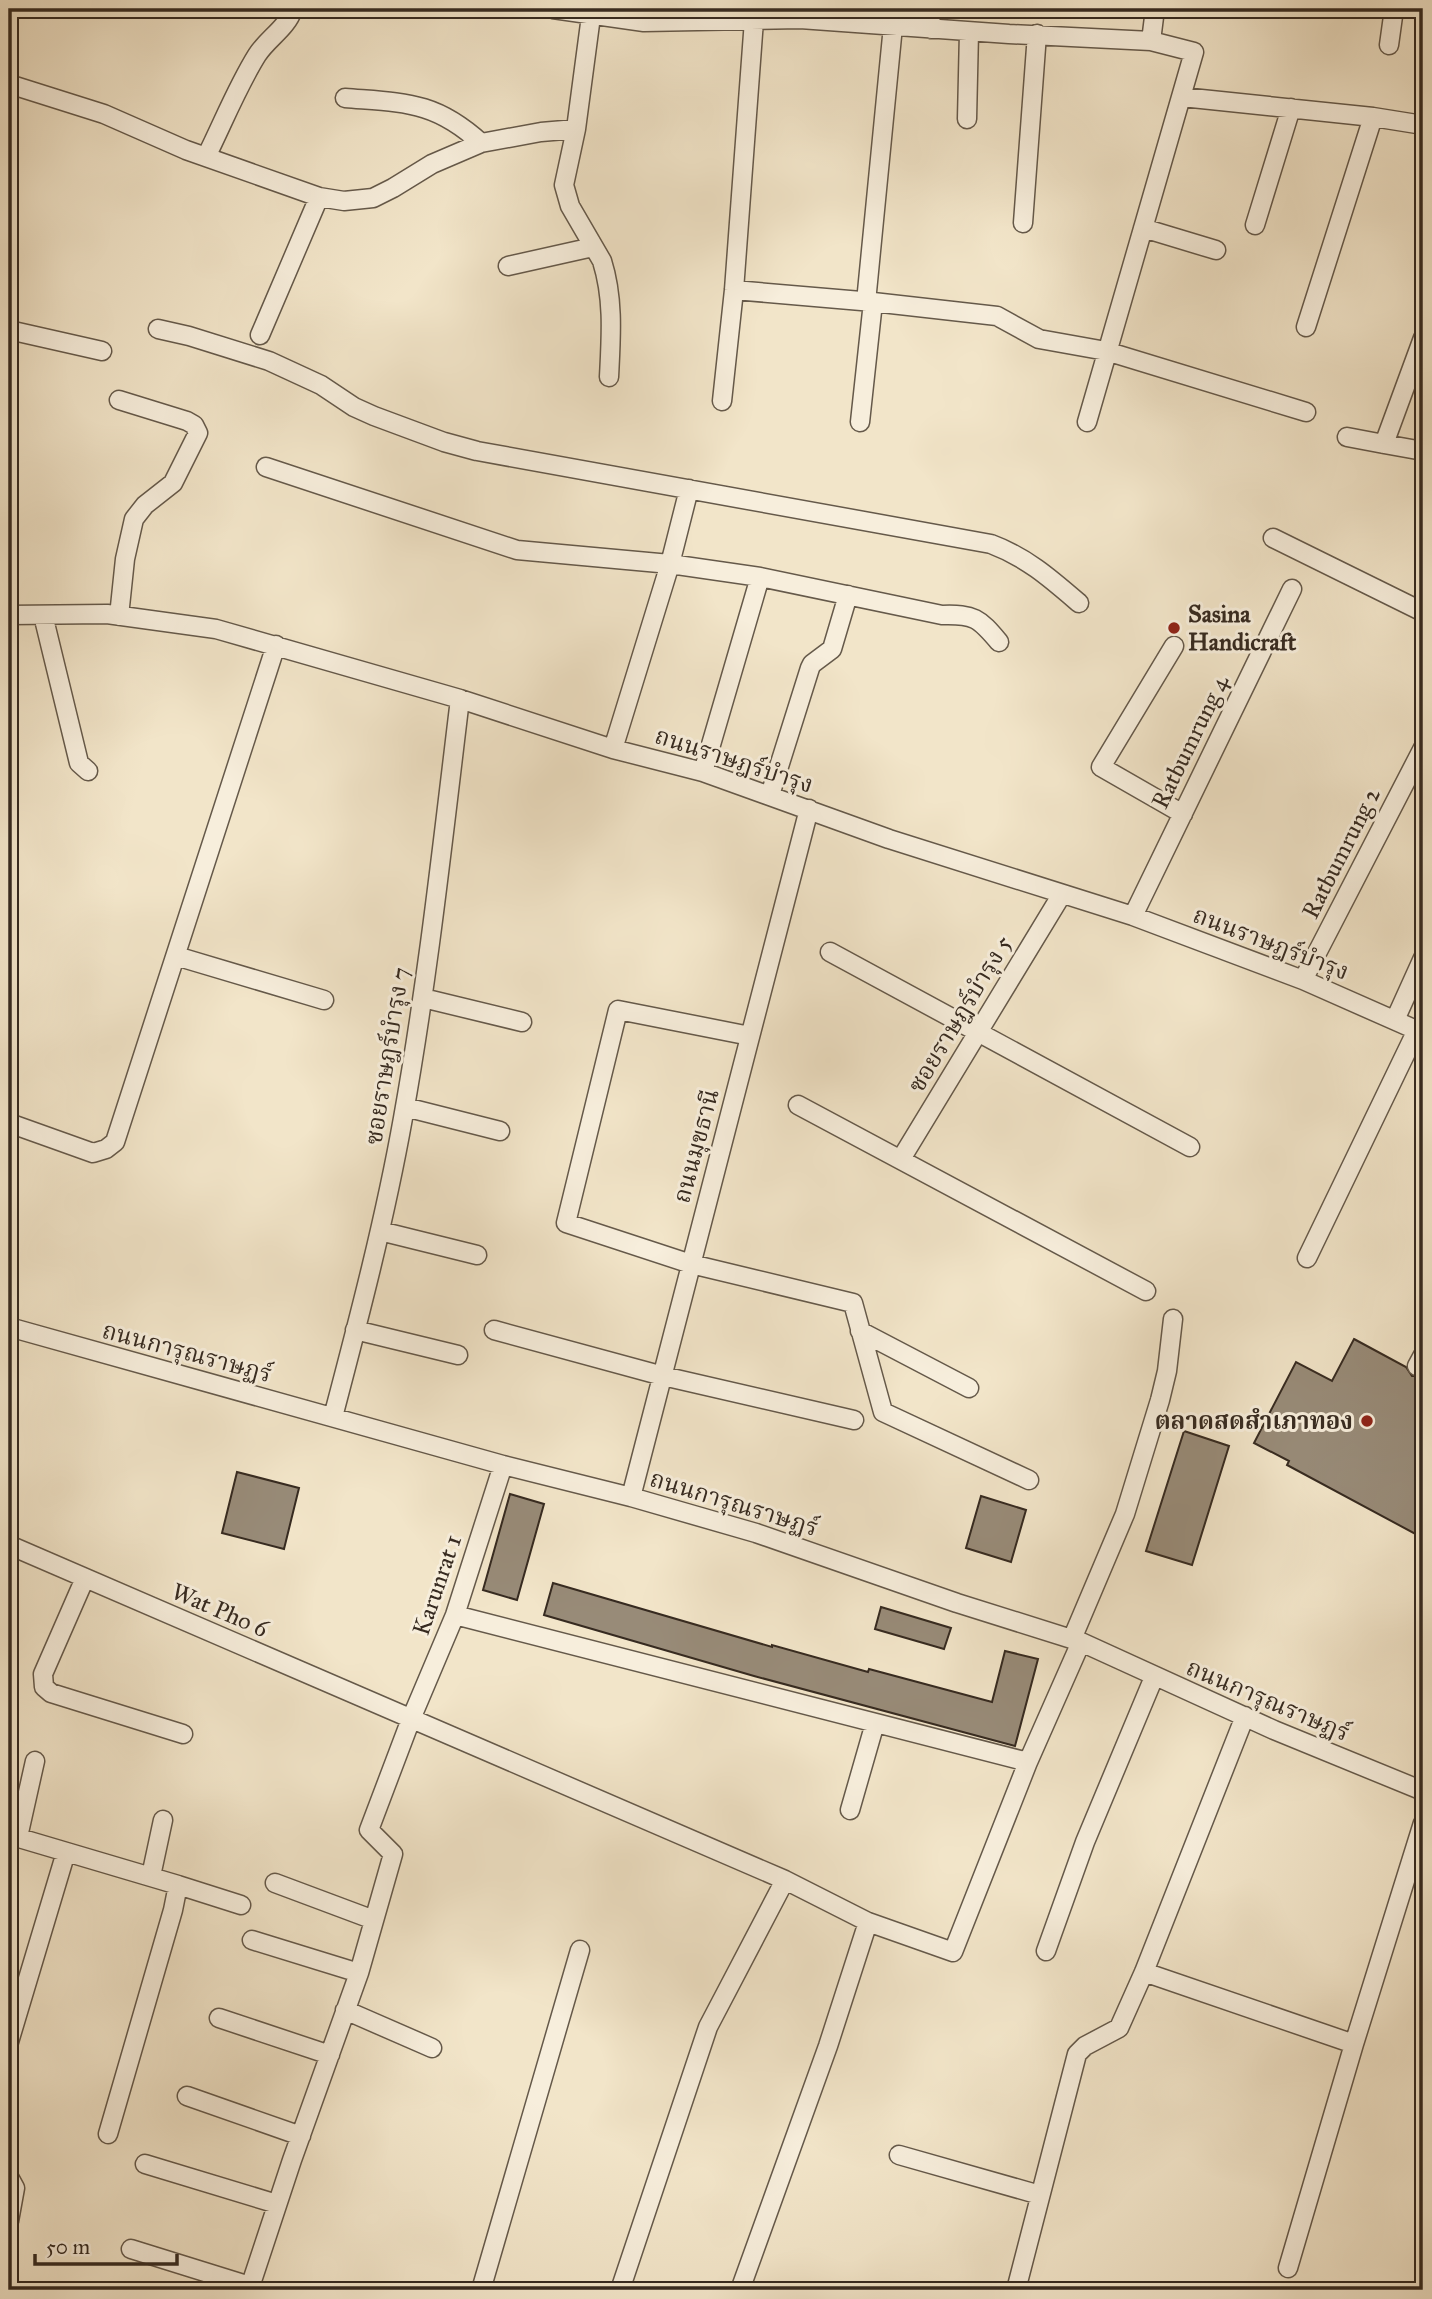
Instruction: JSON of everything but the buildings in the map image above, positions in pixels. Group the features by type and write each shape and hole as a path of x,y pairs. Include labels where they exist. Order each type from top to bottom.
{"street":[{"path":"206,157 254,59 283,27 293,9"},
{"path":"553,9 644,22 730,15 754,20 800,19 969,32 1151,41 1194,52 1087,422"},
{"path":"930,29 931,9"},
{"path":"1151,41 1155,9"},
{"path":"1389,45 1394,9"},
{"path":"591,16 576,129 564,185 570,206 602,261 612,318 609,377"},
{"path":"722,401 734,290 754,20"},
{"path":"860,422 893,26"},
{"path":"967,119 969,32"},
{"path":"1023,223 1037,34"},
{"path":"9,84 104,114 206,157 319,197 344,201 373,198 432,164 481,144 541,132 576,129"},
{"path":"1182,97 1373,117 1423,125"},
{"path":"345,98 410,105 439,112 481,144"},
{"path":"1255,225 1291,108"},
{"path":"1306,327 1373,117"},
{"path":"260,335 319,197"},
{"path":"1143,228 1216,250"},
{"path":"508,266 593,247"},
{"path":"734,290 997,316 1039,339 1106,351 1306,412"},
{"path":"158,329 269,361 321,385 354,407 444,442 991,544 1014,552 1035,565 1079,603"},
{"path":"9,330 102,351"},
{"path":"1384,444 1423,338"},
{"path":"119,400 187,421 194,425 198,433 173,484 140,510 134,519 125,559 119,616"},
{"path":"1347,437 1423,451"},
{"path":"266,467 517,550 670,564 760,576 942,615 963,615 983,622 999,642"},
{"path":"613,748 670,564 689,489"},
{"path":"1273,538 1423,612"},
{"path":"703,772 760,576"},
{"name":"Ratbumrung 4","path":"1133,916 1292,589"},
{"path":"770,795 810,668 832,649 848,595"},
{"name":"ถนนราษฎร์บำรุง","path":"9,615 119,616 216,629 460,699 613,748 703,772 889,839 1133,916 1303,980 1420,1031"},
{"path":"43,615 79,763 88,771"},
{"path":"9,1123 93,1153 106,1149 115,1142 276,645"},
{"path":"1174,646 1101,767 1182,814"},
{"name":"ซอยราษฎร์บำรุง 7","path":"333,1417 380,1231 405,1107 423,998 460,699"},
{"name":"Ratbumrung 2","path":"1303,980 1423,748"},
{"name":"ถนนมุขธานี","path":"631,1497 809,809"},
{"name":"ซอยราษฎร์บำรุง 5","path":"901,1159 1062,894"},
{"path":"830,952 1190,1147"},
{"path":"176,956 324,1000"},
{"path":"1395,1020 1423,958"},
{"path":"423,998 522,1022"},
{"path":"750,1036 618,1010 566,1223 691,1264 853,1303 883,1412 1030,1480"},
{"path":"1307,1258 1420,1031"},
{"path":"798,1105 1146,1291"},
{"path":"405,1107 500,1131"},
{"path":"380,1231 477,1255"},
{"path":"455,1615 1028,1762 1125,1514 1167,1371 1173,1319"},
{"name":"ถนนการุณราษฏร์","path":"9,1327 756,1533 1077,1641 1154,1677 1423,1791"},
{"path":"355,1330 458,1355"},
{"path":"494,1330 663,1376 854,1420"},
{"path":"860,1331 969,1388"},
{"name":"Karunrat 1","path":"374,1920 393,1854 369,1830 411,1719 455,1615 503,1465"},
{"name":"Wat Pho 6","path":"9,1545 785,1880 868,1922 953,1952 1028,1762"},
{"path":"85,1578 43,1674 44,1687 51,1693 183,1734"},
{"path":"1046,1951 1085,1842 1154,1677"},
{"path":"1016,2290 1077,2054 1085,2046 1119,2028 1144,1972 1245,1716"},
{"path":"850,1810 875,1723"},
{"path":"35,1762 13,1836 241,1905"},
{"path":"151,1876 163,1819"},
{"path":"1288,2268 1423,1823"},
{"path":"9,2042 16,1989 66,1852"},
{"path":"620,2290 709,2027 785,1880"},
{"path":"131,2249 250,2288 359,1973 374,1920 275,1884"},
{"path":"108,2134 178,1885"},
{"path":"740,2290 828,2046 868,1922"},
{"path":"252,1940 359,1973"},
{"path":"481,2290 580,1950"},
{"path":"1144,1972 1354,2044"},
{"path":"345,2010 432,2048"},
{"path":"219,2018 330,2055"},
{"path":"187,2096 301,2136"},
{"path":"899,2155 1040,2195"},
{"path":"145,2164 277,2204"},
{"path":"9,2177 15,2188 9,2221"}],"place":[{"name":"Sasina Handicraft","path":"1174,628"},
{"name":"ตลาดสดสำเภาทอง","path":"1367,1421"}]}
